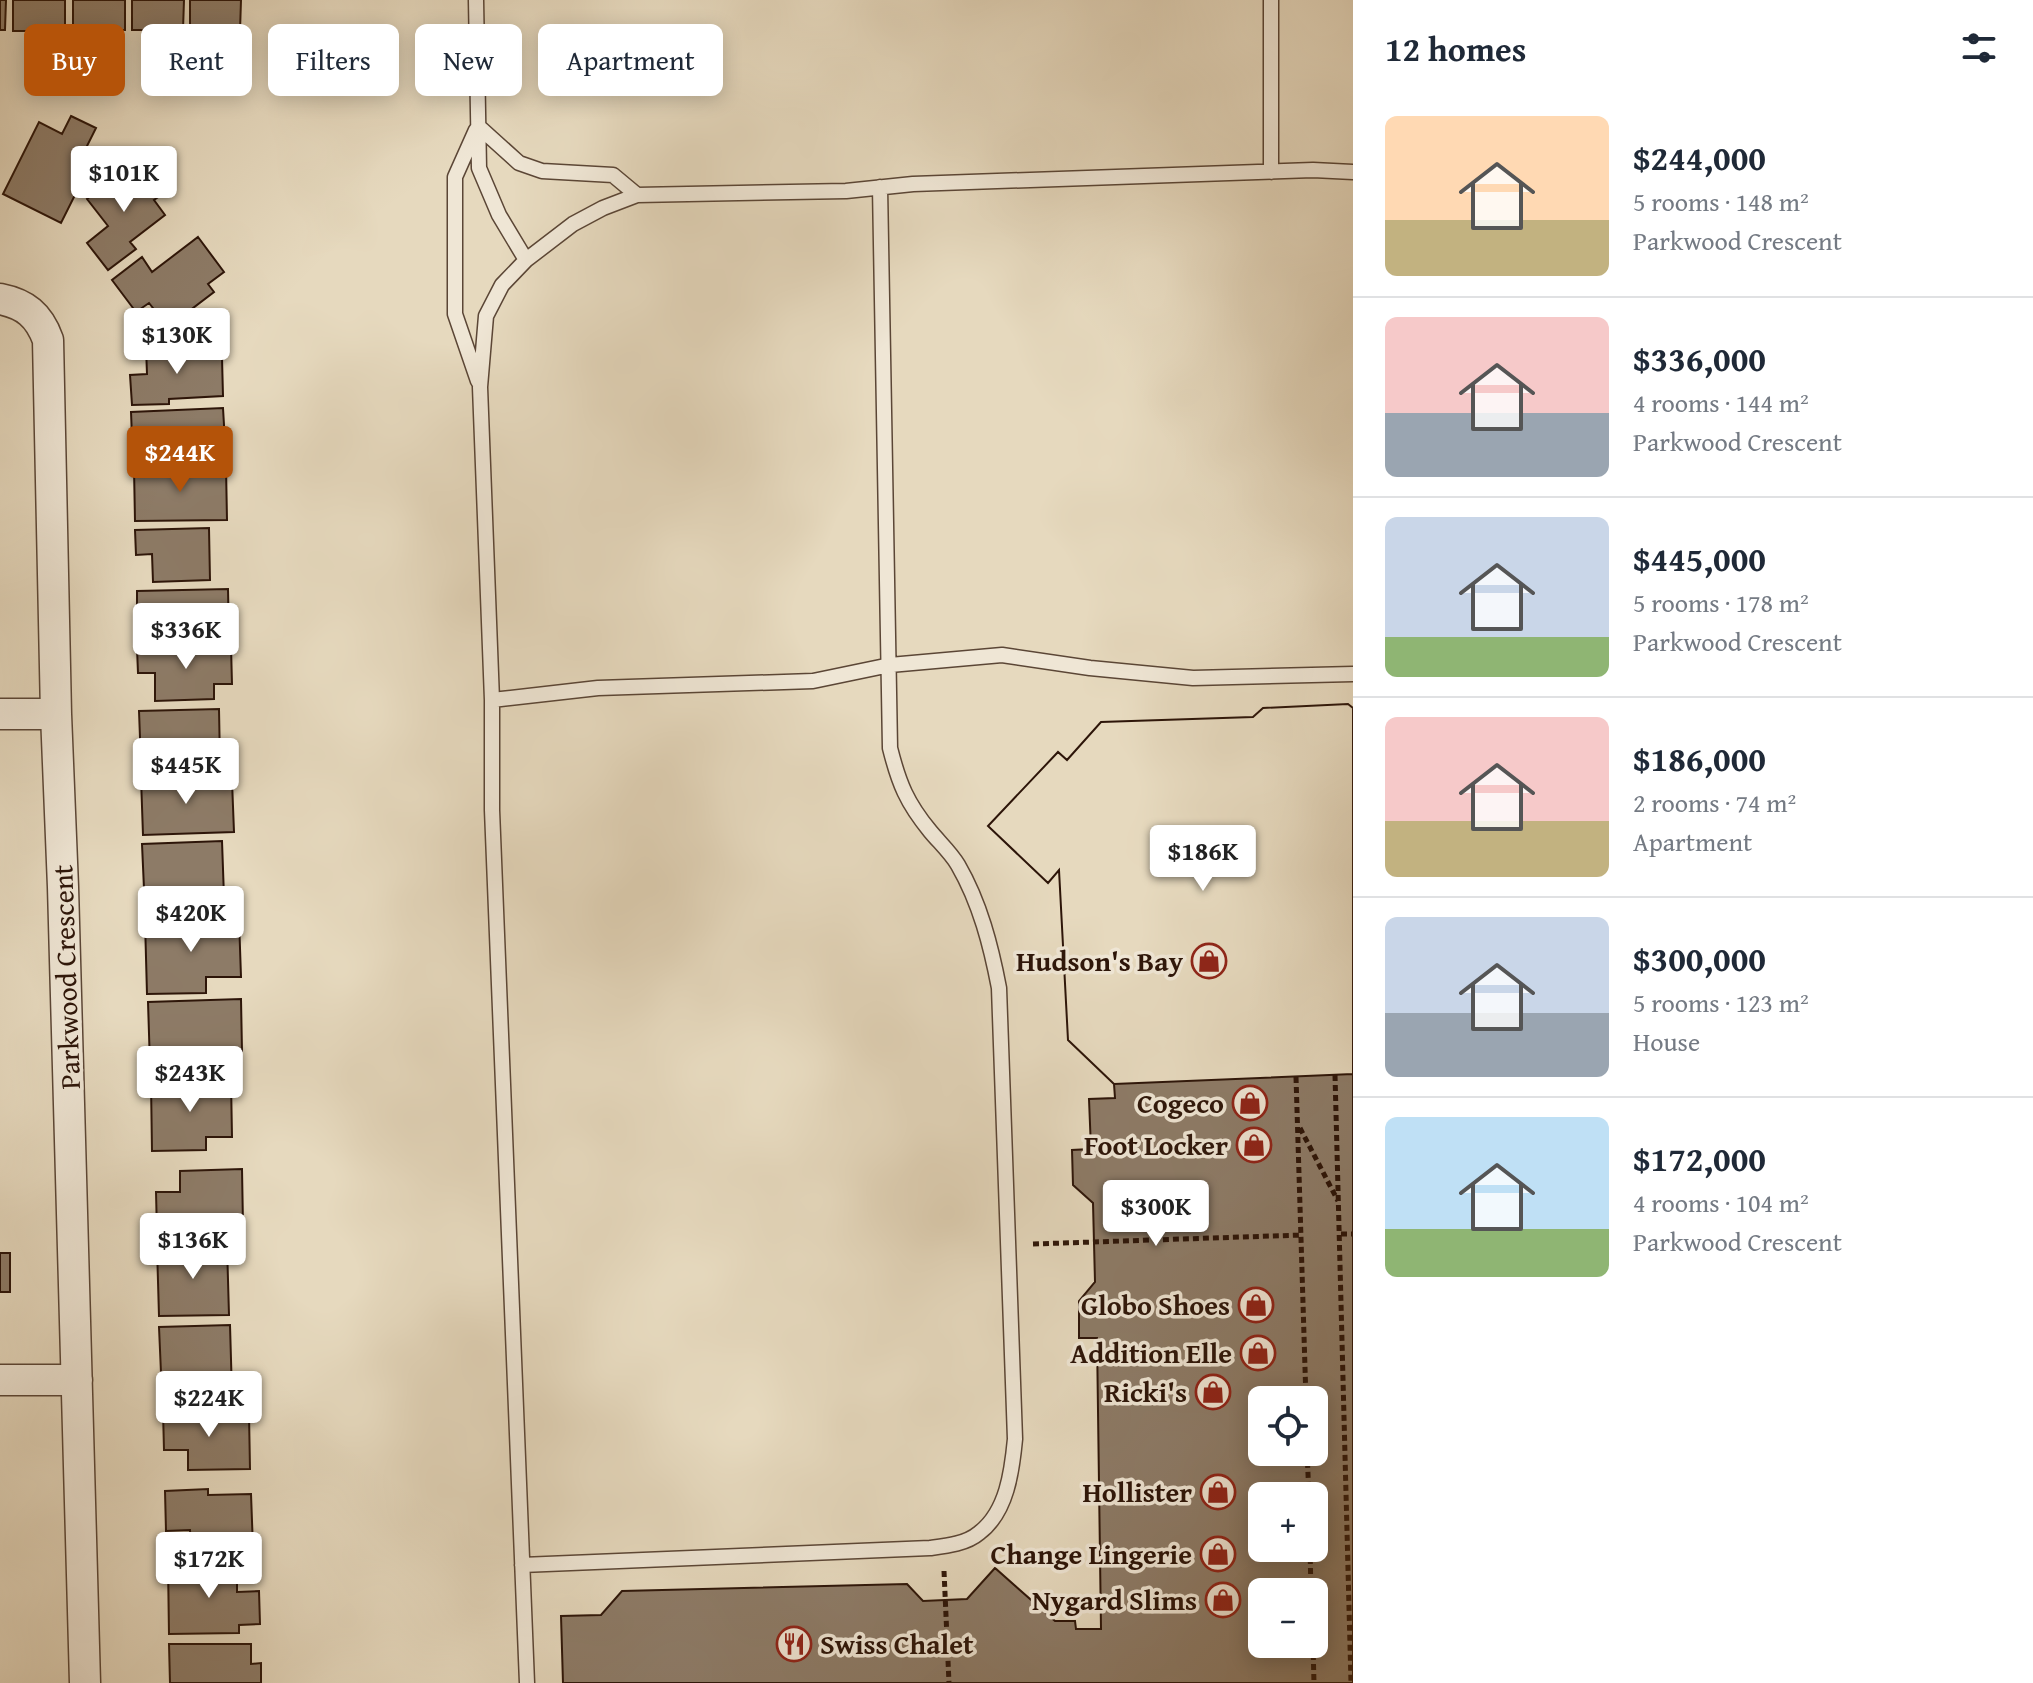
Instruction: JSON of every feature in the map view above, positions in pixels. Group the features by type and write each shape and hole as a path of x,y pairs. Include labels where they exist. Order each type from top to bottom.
{"street":[{"name":"Parkwood Crescent","path":"0,299 17,302 29,310 42,323 48,340 85,1683"},
{"path":"0,714 56,714"},
{"path":"0,1380 77,1380"}],"lane":[{"path":"476,0 479,168 499,215 526,260"},
{"path":"1271,0 1271,172"},
{"path":"478,126 519,163 542,171 613,175 637,195"},
{"path":"478,126 455,177 455,314 480,387"},
{"path":"527,1683 492,810 492,700 480,387 486,316 502,285 526,260 573,224 637,195 846,191 880,187 1271,172 1353,172"},
{"path":"522,1565 943,1546 978,1534 996,1514 1007,1489 1015,1439 999,988 985,925 957,863 912,808 899,784 890,748 880,187"},
{"path":"492,700 598,688 813,681 890,665 1002,655 1193,678 1353,674"}],"path":[{"path":"1335,1075 1351,1683"},
{"path":"1296,1077 1306,1386"},
{"path":"1297,1124 1340,1206"},
{"path":"1341,1234 1353,1234"},
{"path":"1008,1244 1302,1235"},
{"path":"943,1546 949,1683"},
{"path":"1313,1658 1314,1683"}],"building":[{"path":"0,0 6,0 5,30 0,30"},
{"path":"13,0 65,0 65,24 24,24 24,31 13,31"},
{"path":"73,0 125,0 125,24 73,24"},
{"path":"132,0 184,0 183,24 141,24 141,30 132,30"},
{"path":"190,0 241,0 240,24 190,24"},
{"path":"71,116 96,128 76,168 86,173 61,223 3,194 39,122 62,134"},
{"path":"129,166 136,176 145,169 164,193 154,200 165,215 130,242 136,249 108,270 87,243 108,226 87,199"},
{"path":"198,237 224,272 208,284 214,292 168,327 149,303 136,312 112,280 142,257 152,272"},
{"path":"203,344 203,358 222,358 223,396 169,399 169,404 132,405 130,375 147,374 146,347"},
{"path":"223,408 226,459 133,463 131,412"},
{"path":"226,467 227,520 135,521 134,468"},
{"path":"209,528 210,580 153,582 152,554 136,555 135,530"},
{"path":"228,589 229,639 137,640 137,591"},
{"path":"231,646 232,684 214,684 214,699 155,701 155,673 138,673 137,648"},
{"path":"1348,704 1353,708 1353,1683 563,1683 561,1616 601,1615 622,1591 907,1584 923,1601 967,1599 995,1568 1055,1621 1075,1621 1076,1629 1101,1629 1097,1338 1079,1338 1079,1301 1095,1282 1093,1203 1073,1185 1072,1150 1091,1149 1089,1099 1115,1098 1114,1084 1068,1040 1059,870 1048,883 988,826 1058,752 1067,760 1101,722 1253,717 1263,708"},
{"name":"Hudson's Bay","path":"1348,704 1353,708 1353,1074 1114,1084 1068,1040 1059,870 1048,883 988,826 1058,752 1067,760 1101,722 1253,717 1263,708"},
{"path":"219,709 220,762 141,764 139,711"},
{"path":"198,776 198,783 232,781 234,832 143,835 141,778"},
{"path":"222,841 224,897 198,897 199,909 145,911 142,844"},
{"path":"239,919 241,977 206,977 206,993 147,994 145,921"},
{"path":"241,999 242,1051 190,1053 191,1064 150,1065 148,1002"},
{"path":"231,1081 232,1137 206,1137 206,1150 152,1151 151,1083"},
{"path":"242,1169 243,1225 194,1226 195,1231 157,1233 156,1192 180,1192 180,1171"},
{"path":"227,1245 229,1315 159,1316 157,1247"},
{"path":"0,1253 10,1253 10,1292 0,1292"},
{"path":"230,1325 232,1394 162,1396 159,1327"},
{"path":"204,1409 204,1415 249,1414 250,1469 188,1470 188,1450 164,1450 163,1411"},
{"path":"208,1489 208,1495 251,1494 253,1548 191,1550 190,1530 166,1531 165,1491"},
{"path":"168,1565 237,1565 237,1592 259,1591 260,1624 239,1625 239,1633 169,1634"},
{"path":"169,1644 251,1644 251,1664 261,1663 261,1683 170,1683"}],"place":[{"name":"Hudson's Bay","path":"1209,961"},
{"name":"Cogeco","path":"1250,1103"},
{"name":"Foot Locker","path":"1254,1145"},
{"name":"Globo Shoes","path":"1256,1305"},
{"name":"Addition Elle","path":"1258,1353"},
{"name":"Ricki's","path":"1213,1392"},
{"name":"Hollister","path":"1218,1492"},
{"name":"Change Lingerie","path":"1218,1554"},
{"name":"Nygard Slims","path":"1223,1600"},
{"name":"Swiss Chalet","path":"794,1644"}]}
